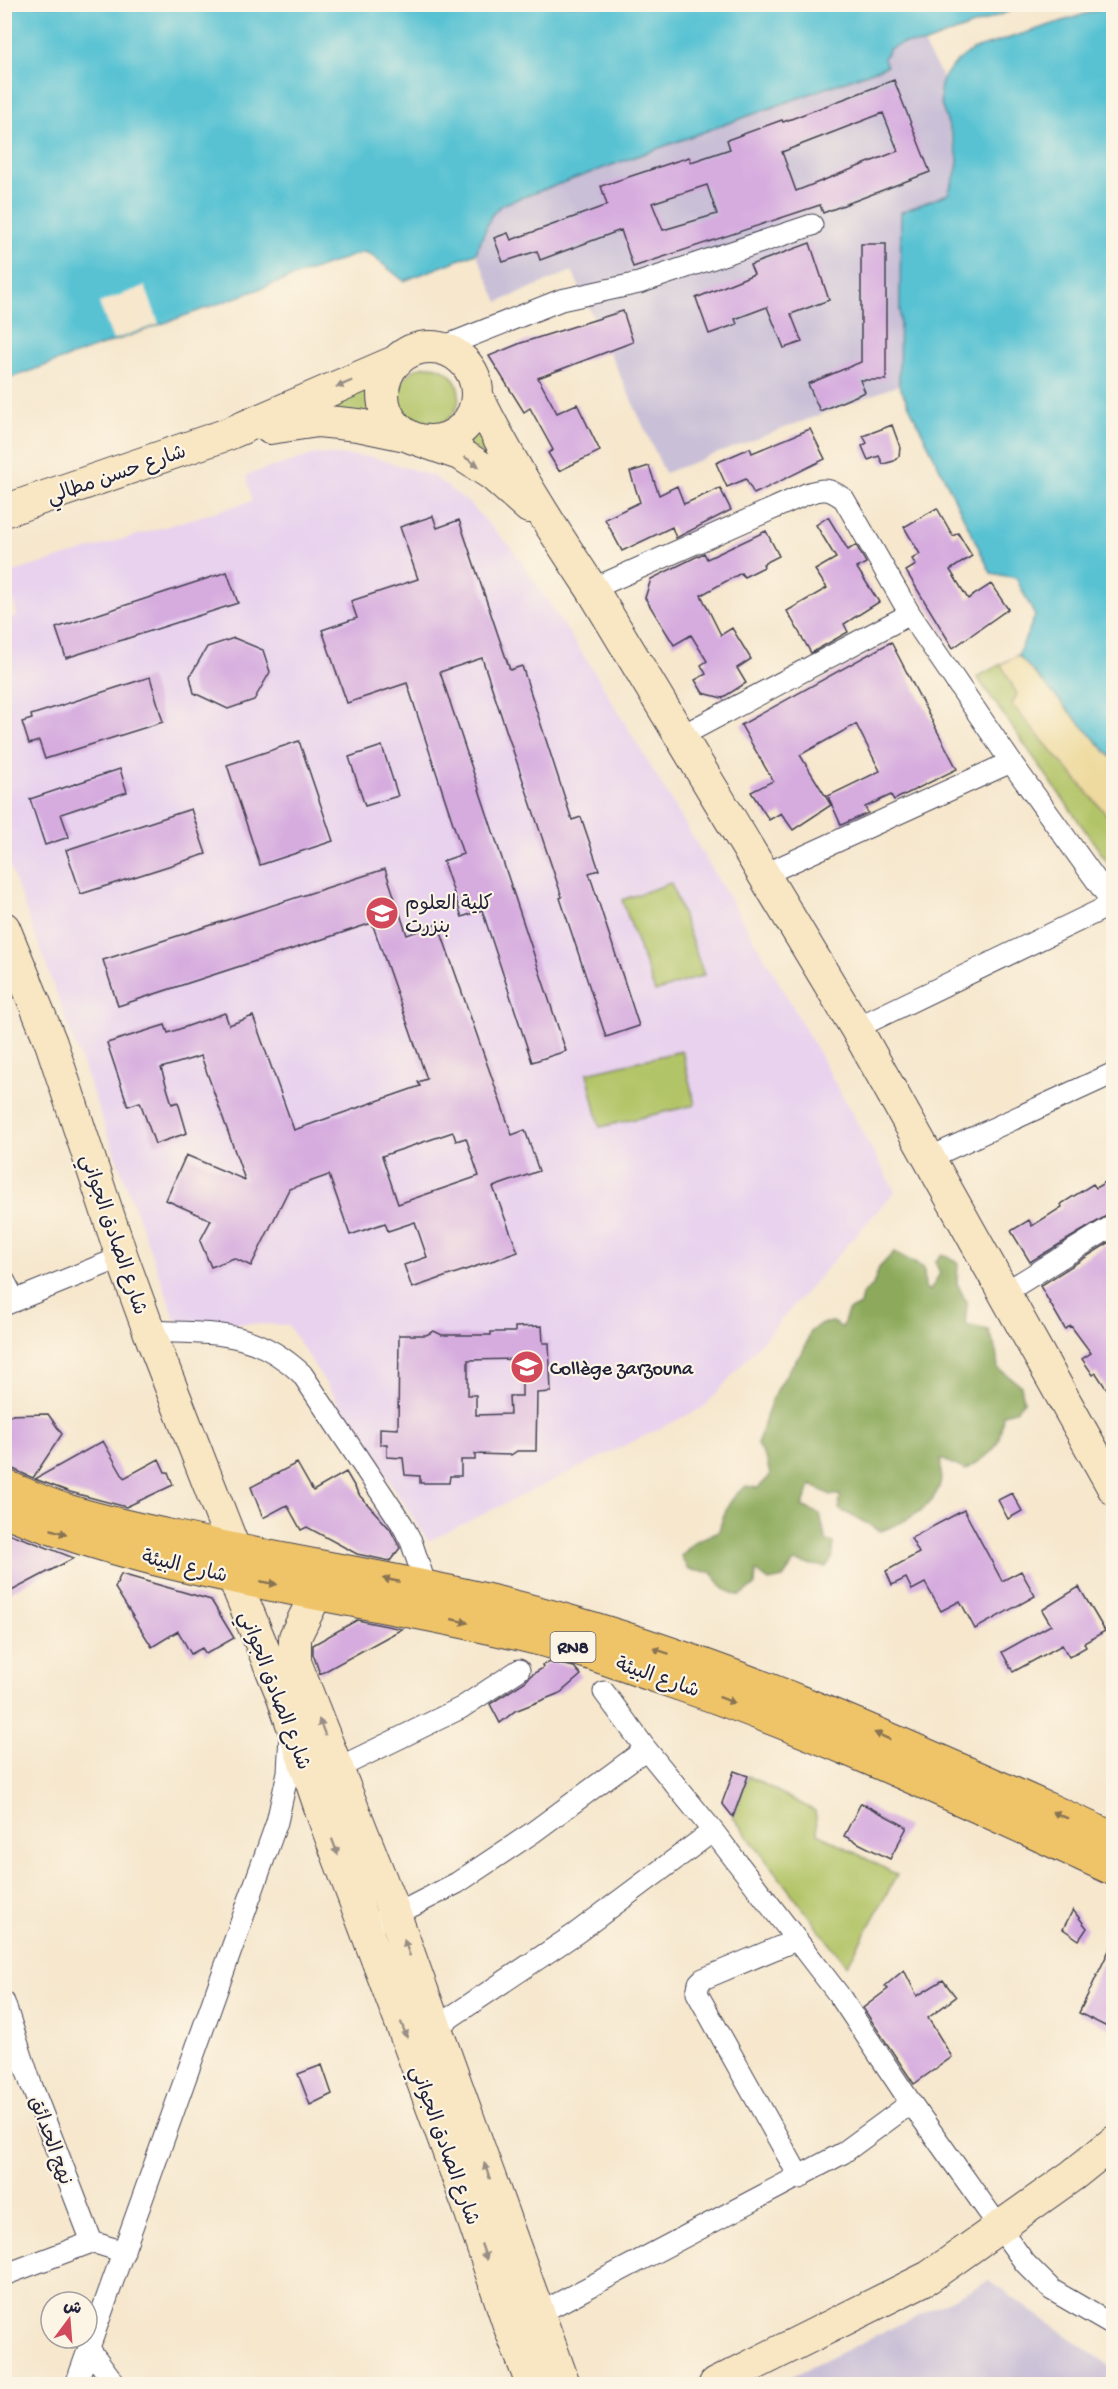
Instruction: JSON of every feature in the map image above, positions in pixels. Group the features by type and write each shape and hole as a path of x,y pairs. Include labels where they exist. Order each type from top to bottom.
{"main road":[{"name":"شارع البيئة","path":"4,1486 63,1510 127,1527 317,1592 401,1608 571,1647 714,1695 841,1744 1113,1869"},
{"name":"شارع البيئة","path":"4,1510 67,1534 234,1564 426,1586 574,1623 725,1672 855,1724 1113,1839"}],"street":[{"path":"228,434 398,361 410,352 425,348 440,348 561,300 639,283 812,225"},
{"path":"228,434 318,421 358,424 433,441 446,438 459,432 468,422 475,409 477,396 475,380 467,365 455,354 440,348"},
{"path":"398,361 389,372 384,386 384,400 395,426 412,437 470,460 492,475 550,525"},
{"path":"477,396 496,435 592,589 856,1028 1004,1293 1104,1451 1113,1490"},
{"name":"شارع حسن مطالي","path":"4,511 228,434"},
{"path":"592,589 806,494 818,490 832,490 844,499 910,614 1011,762 1113,905 856,1028"},
{"path":"681,736 910,614"},
{"path":"763,875 1011,762"},
{"name":"شارع الصادق الجواني","path":"4,928 51,1043 122,1257 234,1564 293,1702 323,1816 430,2102 532,2385"},
{"path":"929,1158 1113,1073"},
{"path":"1004,1293 1113,1225"},
{"path":"4,1280 10,1303 122,1257"},
{"path":"149,1331 233,1335 275,1351 288,1361 302,1374 392,1506 411,1541 426,1586"},
{"path":"99,2324 277,1822 288,1772 295,1662 294,1645 298,1629 317,1592"},
{"path":"338,1768 460,1708 519,1670"},
{"path":"604,1692 839,1995 911,2103 1024,2263 1052,2290 1113,2326"},
{"path":"293,1702 338,1768 395,1915 564,2385"},
{"path":"364,1927 395,1915 457,1883 532,1833 646,1749"},
{"path":"277,1822 298,1804 313,1807 323,1816"},
{"path":"436,2027 575,1934 713,1831"},
{"path":"796,1940 703,1979 697,1988 697,1993 800,2178"},
{"name":"نهج الحدائق","path":"4,2002 31,2084 92,2242"},
{"path":"538,2314 800,2178 843,2153 911,2103"},
{"path":"715,2385 929,2277 1073,2175 1113,2142"},
{"path":"4,2275 92,2242 124,2252"},
{"path":"76,2385 90,2350"},
{"path":"90,2350 115,2385"}],"shaded area":[{"path":"903,43 923,44 943,78 938,95 958,161 948,194 901,212 899,385 665,473 572,271 498,302 476,253 491,216 501,205 887,66 883,58 889,49"},
{"name":"كلية العلوم بنزرت","path":"316,454 372,457 433,476 470,504 512,548 592,668 774,973 895,1191 704,1407 428,1541 288,1325 176,1321 5,853 5,623 17,615 6,574 252,501 246,475"},
{"path":"989,2281 1113,2368 1113,2384 776,2384"}],"green space":[{"path":"423,366 435,366 446,371 454,379 459,396 457,408 446,421 435,426 423,426 412,421 404,413 399,402 399,390 404,379 412,371"},
{"path":"370,384 372,415 309,414"},
{"path":"477,431 505,464 465,446"},
{"path":"1001,664 1017,694 1013,705 1113,822 1113,870 977,677"},
{"path":"671,883 704,975 655,992 622,900"},
{"path":"682,1051 695,1105 600,1127 587,1073"},
{"path":"894,1252 924,1268 925,1288 930,1291 940,1273 935,1262 942,1254 958,1262 957,1283 967,1304 965,1325 988,1330 996,1350 998,1368 1021,1386 1024,1401 1015,1411 1003,1414 1000,1435 994,1448 966,1470 941,1459 940,1484 931,1501 908,1519 881,1531 839,1509 840,1495 831,1495 811,1485 802,1506 820,1514 826,1541 834,1543 832,1559 826,1567 794,1562 783,1578 769,1581 756,1571 755,1585 740,1596 725,1590 711,1572 688,1570 681,1556 695,1542 719,1531 728,1506 735,1495 746,1486 758,1488 770,1476 767,1461 757,1445 772,1399 790,1368 804,1350 810,1332 820,1324 832,1322 842,1328 848,1311 860,1305 862,1295 873,1285 879,1268"},
{"path":"748,1776 815,1811 818,1833 897,1875 847,1966 733,1817"}],"sand":[{"path":"1018,655 1113,759 1113,822 1012,705 1017,694 1001,664"}],"water":[{"path":"5,5 1026,5 923,44 903,43 889,49 884,58 887,66 501,205 491,216 476,253 404,281 370,254 363,252 5,380"},
{"path":"1114,5 1113,759 1018,655 1035,616 1016,578 991,573 899,385 901,212 948,194 958,163 941,100 940,88 945,76 972,50"}],"pier":[{"path":"145,286 159,324 113,340 99,303"}],"building":[{"path":"894,80 930,172 823,213 820,205 633,267 621,230 540,260 537,251 503,262 494,238 508,233 511,240 607,205 601,186 689,157 691,162 730,149 727,140 782,120 783,122","holes":["883,113 898,151 796,191 782,152","707,185 717,214 663,230 652,203"]},
{"path":"810,243 829,300 791,314 802,342 784,348 767,307 735,319 737,324 709,334 696,298 754,274 750,265"},
{"path":"861,244 886,244 886,380 860,380 865,392 820,411 808,384 861,362"},
{"path":"623,311 633,342 538,378 557,413 577,404 600,451 559,471 548,453 553,450 530,408 524,412 489,356 521,343"},
{"path":"892,425 900,447 899,456 894,461 883,464 879,456 868,460 862,446 867,443 863,436"},
{"path":"810,429 825,459 754,494 746,479 727,487 716,463 750,448 752,453"},
{"path":"649,466 659,495 677,486 684,504 720,488 731,510 676,538 672,527 622,551 605,519 640,502 630,472"},
{"path":"937,508 953,536 958,533 972,556 950,570 968,599 991,584 1008,609 953,648 906,571 916,565 912,559 920,554 904,527"},
{"path":"433,516 437,528 459,520 510,670 522,666 572,820 581,817 599,870 589,873 639,1026 606,1037 482,658 440,672 566,1051 532,1062 482,910 462,917 443,861 463,854 407,683 347,703 322,630 357,618 351,601 418,579 400,527"},
{"path":"828,517 848,550 856,545 866,563 857,568 879,602 844,624 848,632 811,653 787,611 827,588 815,570 836,558 816,525"},
{"path":"766,531 779,556 744,577 741,573 701,595 721,635 732,628 751,659 737,668 746,683 722,698 703,693 695,680 706,674 701,665 707,661 691,635 674,645 645,598 651,579 704,553 707,559"},
{"path":"227,572 238,603 66,658 56,628"},
{"path":"234,638 263,650 270,672 254,700 228,709 194,693 190,676 207,647"},
{"path":"891,642 957,769 894,800 891,795 865,807 868,813 841,825 828,796 880,771 856,724 800,755 831,805 793,830 781,813 769,820 751,792 773,781 741,725"},
{"path":"150,677 163,722 45,759 39,741 29,744 22,722 32,719 31,715"},
{"path":"299,741 333,841 260,865 227,765"},
{"path":"382,746 398,796 365,806 349,757"},
{"path":"120,769 127,792 61,814 69,837 45,845 30,799"},
{"path":"191,809 206,854 81,894 66,850"},
{"path":"385,869 407,935 438,924 512,1135 525,1130 539,1171 493,1187 518,1252 412,1288 404,1265 427,1257 415,1222 388,1231 385,1223 350,1235 329,1175 289,1189 251,1266 234,1258 211,1267 200,1241 211,1220 166,1200 186,1155 245,1180 201,1056 161,1068 172,1104 178,1102 187,1133 155,1144 140,1102 128,1106 107,1043 165,1025 168,1033 225,1013 229,1025 253,1016 294,1130 420,1086 418,1082 427,1079 372,923 118,1006 103,960","holes":["453,1132 456,1141 466,1138 479,1176 398,1204 382,1156"]},
{"path":"1113,1177 1113,1212 1030,1262 1011,1231 1029,1220 1032,1226 1093,1184 1096,1188"},
{"path":"1113,1240 1113,1399 1096,1373 1093,1375 1082,1359 1091,1353 1071,1326 1065,1329 1040,1286"},
{"path":"542,1326 543,1343 549,1343 551,1392 537,1393 536,1451 517,1451 511,1455 475,1454 475,1460 461,1460 461,1476 450,1476 449,1483 420,1483 420,1476 405,1475 403,1458 387,1457 387,1444 380,1444 380,1428 398,1429 399,1335 426,1335 434,1331 442,1335 491,1335 491,1332 515,1332 515,1327","holes":["522,1359 522,1396 509,1396 510,1414 476,1415 476,1395 468,1395 468,1360"]},
{"path":"48,1414 62,1434 33,1478 4,1465 4,1415"},
{"path":"103,1441 124,1478 159,1459 173,1485 126,1507 70,1492 35,1479"},
{"path":"297,1463 313,1491 346,1472 360,1496 390,1529 400,1548 390,1561 357,1554 307,1527 301,1530 287,1505 263,1518 251,1487"},
{"path":"1012,1493 1022,1511 1008,1519 998,1500"},
{"path":"964,1510 1002,1581 1021,1571 1035,1596 975,1629 960,1601 941,1611 925,1583 912,1590 906,1578 892,1585 886,1571 919,1553 911,1538"},
{"path":"4,1532 30,1541 74,1558 4,1595"},
{"path":"121,1574 211,1600 234,1638 206,1654 202,1648 191,1654 178,1631 152,1647 115,1588"},
{"path":"1079,1587 1105,1631 1084,1643 1086,1647 1069,1657 1062,1645 1013,1672 1002,1652 1051,1625 1042,1610"},
{"path":"357,1620 402,1629 320,1674 313,1654 313,1645"},
{"path":"551,1662 574,1667 581,1675 560,1693 515,1711 500,1723 490,1704 526,1681 543,1668 542,1665"},
{"path":"734,1771 748,1776 733,1817 722,1803"},
{"path":"861,1803 907,1827 890,1859 844,1836"},
{"path":"1073,1910 1087,1928 1079,1940 1063,1929"},
{"path":"1113,1942 1113,2030 1079,2013"},
{"path":"904,1970 917,1996 943,1980 956,1997 928,2018 952,2057 914,2084 863,2008 888,1989 885,1986"},
{"path":"322,2065 332,2094 310,2105 298,2074"}],"place":[{"name":"كلية العلوم بنزرت","path":"382,913"},
{"name":"Collège zarzouna","path":"527,1367"}]}
